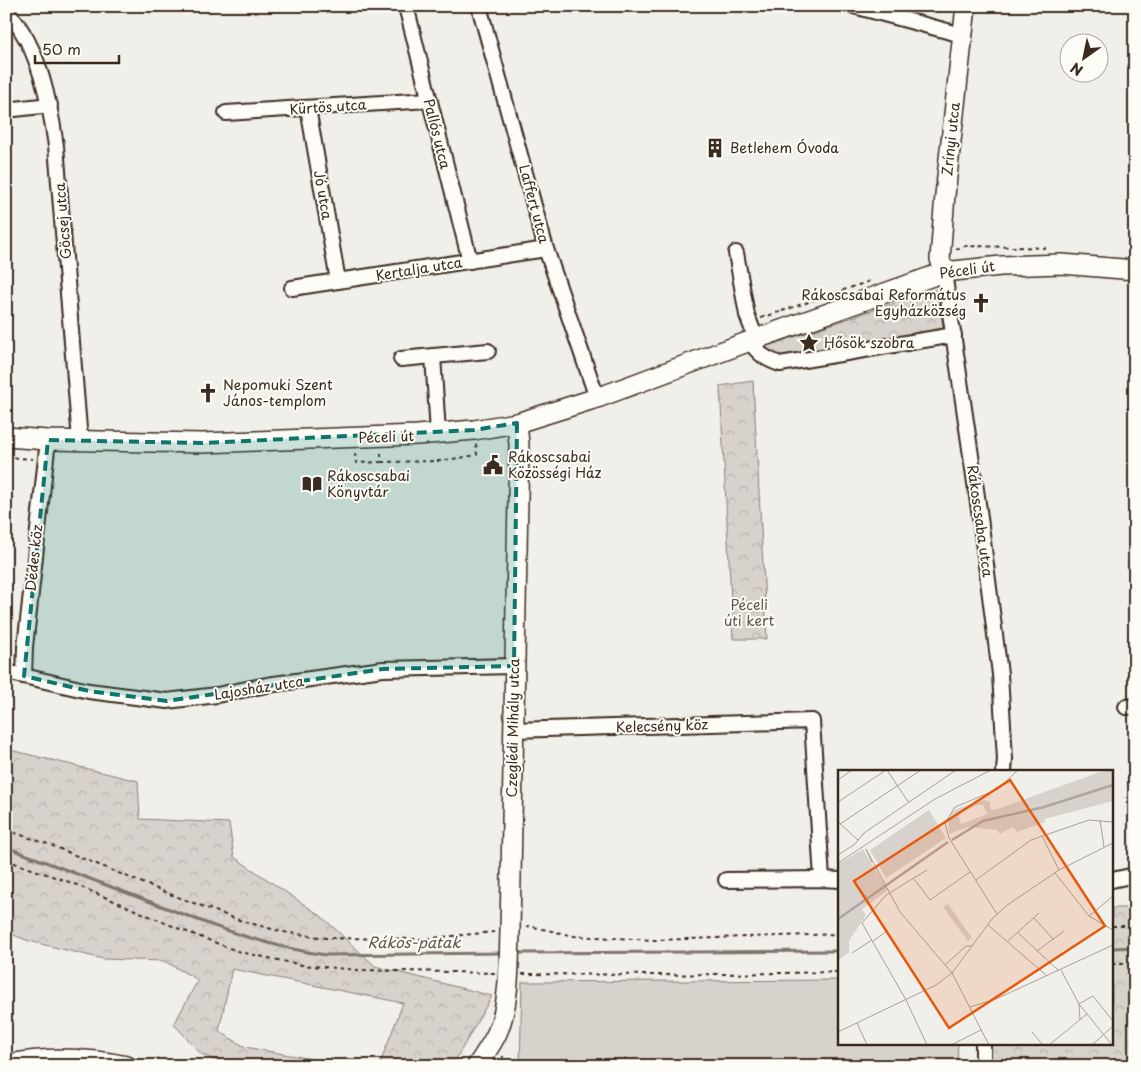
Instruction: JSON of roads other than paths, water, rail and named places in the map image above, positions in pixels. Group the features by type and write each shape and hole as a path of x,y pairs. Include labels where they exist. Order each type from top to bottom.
{"main road":[{"name":"Zrínyi utca","path":"944,272 940,259 945,195 966,6"},
{"name":"Péceli út","path":"6,437 48,440 202,443 438,434 517,423 597,398 944,272 1001,266 1062,264 1135,270"},
{"name":"Czeglédi Mihály utca","path":"477,1066 498,1032 506,1003 508,971 519,444 517,423"},
{"path":"6,1065 60,1059 91,1060 127,1066"}],"street":[{"name":"Pallós utca","path":"406,6 470,261"},
{"name":"Laffert utca","path":"479,6 546,249 597,398"},
{"path":"854,6 962,35"},
{"name":"Göcsej utca","path":"6,11 22,31 36,61 50,105 56,146 80,440"},
{"name":"Kürtös utca","path":"226,114 429,100"},
{"path":"6,110 50,105"},
{"name":"Jó utca","path":"308,108 338,281"},
{"name":"Kertalja utca","path":"292,288 546,249"},
{"path":"736,253 747,315 756,351 767,360 780,364 954,335"},
{"name":"Rákoscsaba utca","path":"944,272 979,510 1000,674 1004,770"},
{"path":"401,359 488,351"},
{"path":"433,356 438,434"},
{"name":"Dédes köz","path":"24,676 25,647 48,440"},
{"name":"Lajosház utca","path":"6,672 89,691 168,701 383,669 514,666"},
{"name":"Kelecsény köz","path":"513,730 812,721 822,879"},
{"path":"1114,879 1135,874"},
{"path":"726,880 838,880"},
{"path":"983,1044 983,1066"}],"waterway":[{"name":"Rákos-patak","path":"6,847 214,926 256,940 298,950 326,955 502,953"},
{"name":"Rákos-patak","path":"1114,948 1135,947"},
{"name":"Rákos-patak","path":"516,953 838,951"}],"place":[{"name":"Betlehem Óvoda","path":"715,148"},
{"name":"Rákoscsabai Református Egyházközség","path":"981,303"},
{"name":"Hősök szobra","path":"809,343"},
{"name":"Nepomuki Szent János-templom","path":"208,393"},
{"name":"Rákoscsabai Közösségi Ház","path":"493,465"},
{"name":"Rákoscsabai Könyvtár","path":"312,484"}],"park label":[{"name":"Péceli úti kert","path":"749,614"}]}
